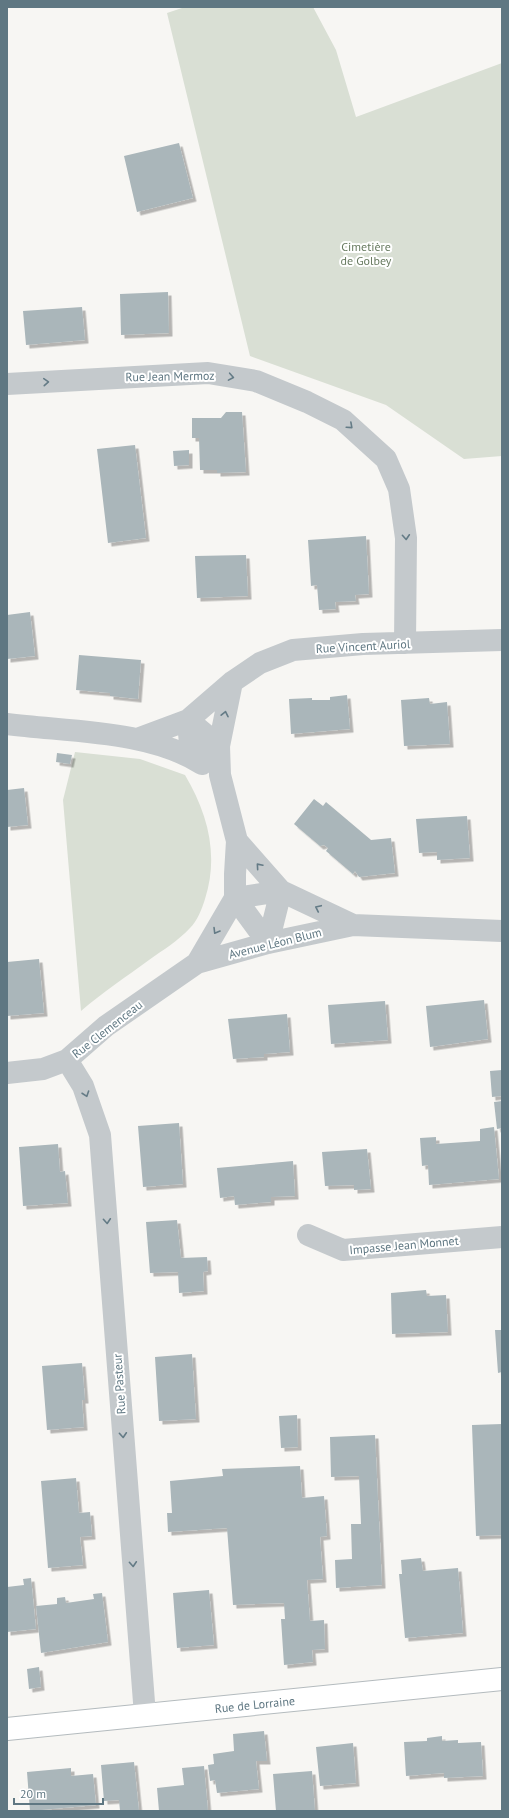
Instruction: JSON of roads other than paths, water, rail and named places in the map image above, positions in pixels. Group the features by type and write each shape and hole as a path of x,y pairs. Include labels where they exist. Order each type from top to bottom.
{"main road":[{"name":"Rue de Lorraine","path":"7,1729 502,1679"}],"street":[{"name":"Rue Jean Mermoz","path":"7,384 208,373 256,381 307,402 343,420 386,459 399,489 406,538 405,643"},
{"name":"Rue Vincent Auriol","path":"137,739 188,720 232,682 260,663 293,650 363,644 502,640"},
{"path":"232,682 219,746 220,775 237,841 235,874 236,898 268,943"},
{"path":"188,720 219,746"},
{"path":"188,720 191,757 219,746"},
{"name":"Rue Vincent Auriol","path":"7,724 137,739 191,757 220,775"},
{"name":"Avenue Léon Blum","path":"237,841 281,891 353,925"},
{"path":"236,898 281,891 268,943"},
{"path":"197,963 236,898"},
{"name":"Avenue Léon Blum","path":"197,963 268,943 353,925 502,932"},
{"name":"Rue Clemenceau","path":"7,1073 43,1069 67,1060 106,1026 197,963"},
{"name":"Rue Pasteur","path":"67,1060 83,1086 100,1135 145,1715"},
{"name":"Impasse Jean Monnet","path":"308,1236 343,1250 502,1237"}],"park label":[{"name":"Cimetière de Golbey","path":"366,253"}]}
